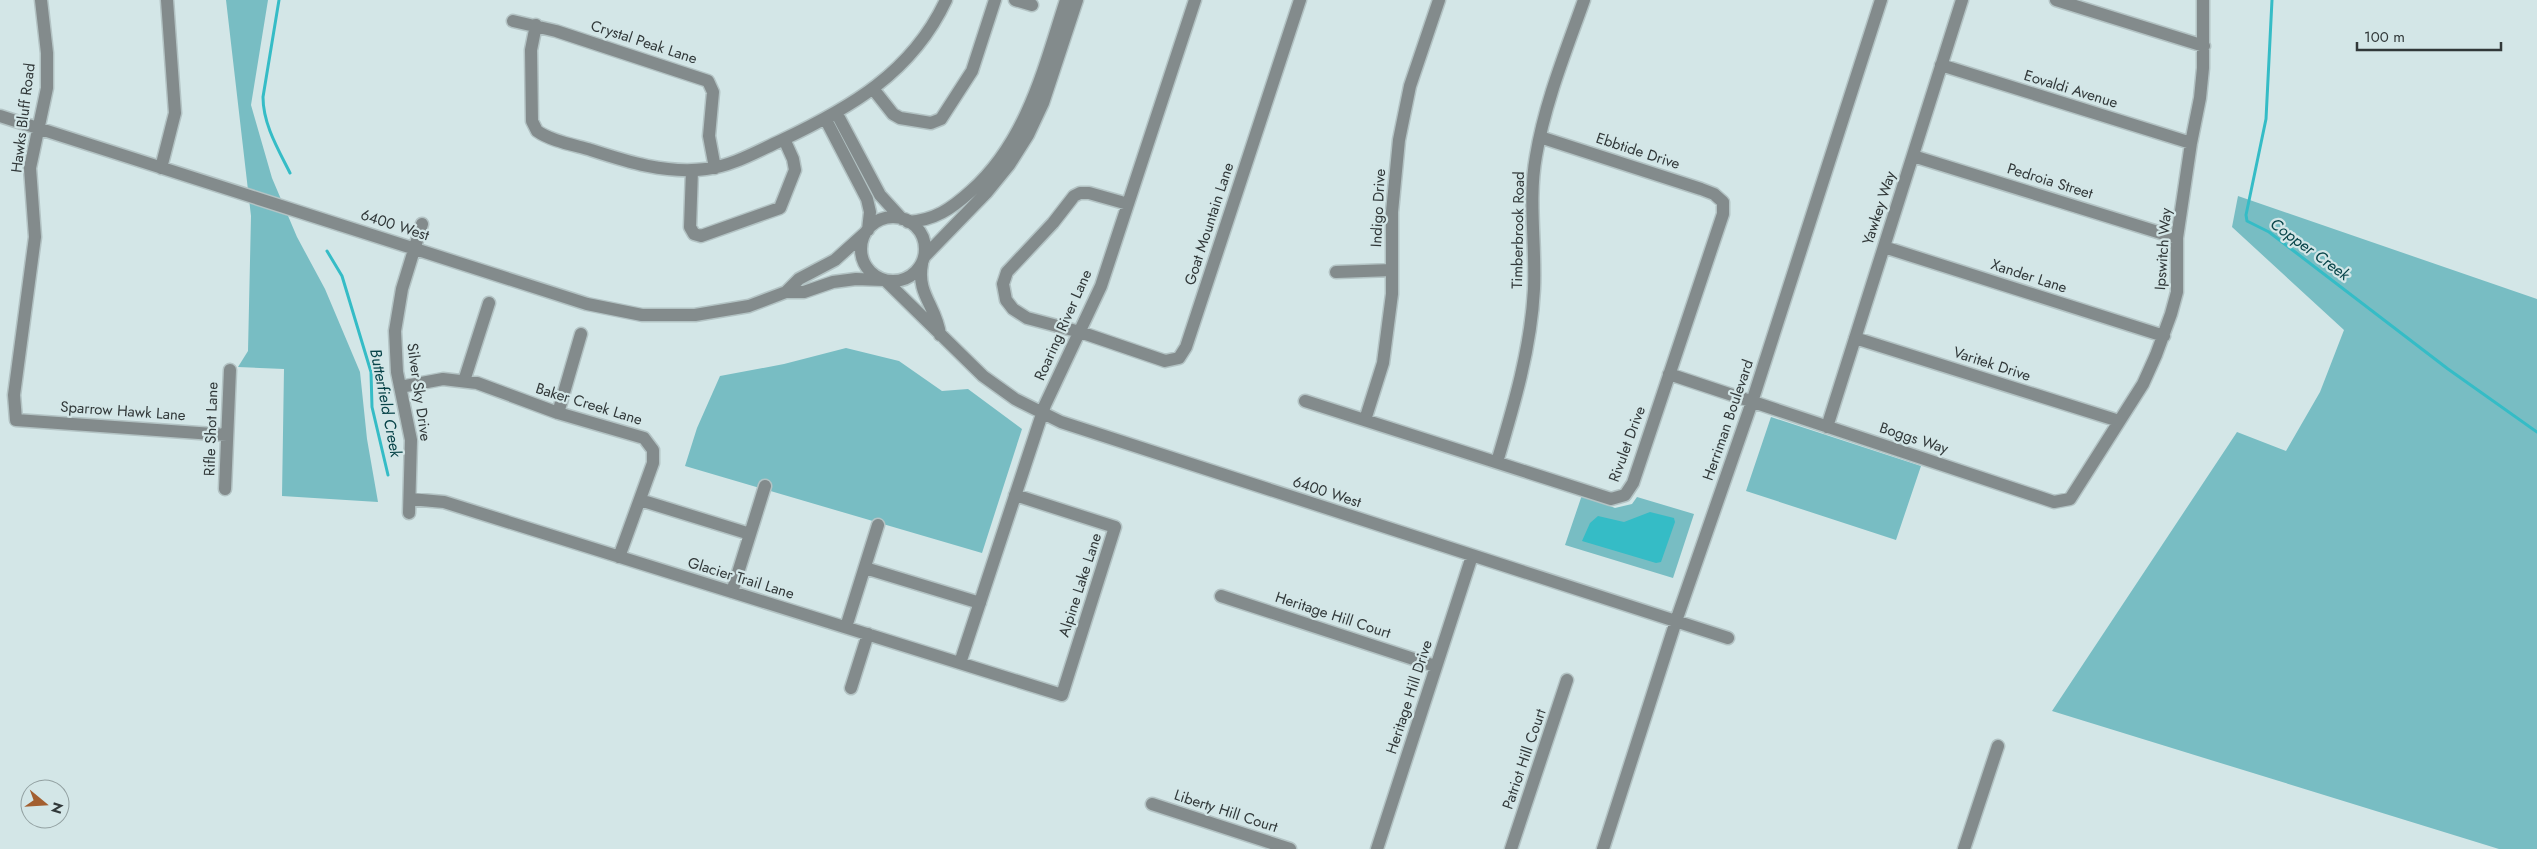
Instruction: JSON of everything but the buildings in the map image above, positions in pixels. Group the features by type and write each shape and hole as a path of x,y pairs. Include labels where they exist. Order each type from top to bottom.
{"street":[{"name":"Hawks Bluff Road","path":"16,420 14,396 35,237 30,168 47,88 47,53 41,0"},
{"path":"161,168 175,113 167,0"},
{"path":"536,25 531,50 532,112 533,125 537,131 635,164 692,170 715,168 741,160 831,117 874,90 897,70 921,44 946,0"},
{"path":"874,90 890,110 900,118 931,123 941,119 972,71 995,0"},
{"path":"1016,0 1032,5"},
{"path":"868,230 884,219 930,219 948,210 975,188 1005,153 1031,106 1066,0"},
{"path":"831,117 867,199 870,212 868,230 862,244 862,257 868,269 885,280 905,279 916,272 924,259 987,192 1009,165 1028,135 1043,104 1077,0"},
{"name":"Roaring River Lane","path":"960,663 1042,413 1101,286 1195,0"},
{"name":"Goat Mountain Lane","path":"1128,204 1089,193 1076,194 1037,241 1010,267 1004,278 1004,294 1009,304 1018,313 1027,318 1080,332 1165,361 1175,360 1184,351 1300,0"},
{"name":"Indigo Drive","path":"1365,420 1384,364 1392,294 1392,212 1399,140 1410,86 1438,0"},
{"name":"Timberbrook Road","path":"1497,462 1515,402 1529,342 1534,288 1532,186 1540,137 1548,104 1584,0"},
{"name":"Herriman Boulevard","path":"1603,849 1676,622 1752,402 1881,0"},
{"name":"Yawkey Way","path":"1827,427 1962,0"},
{"path":"2056,0 2204,46"},
{"name":"Ipswitch Way","path":"2066,501 2073,496 2143,384 2164,336 2177,292 2177,238 2191,143 2200,98 2204,46 2203,0"},
{"name":"Crystal Peak Lane","path":"513,21 536,25 708,82 713,92 709,136 715,168"},
{"name":"Eovaldi Avenue","path":"1942,65 2191,143"},
{"name":"6400 West","path":"0,116 587,304 642,315 712,314 748,306 786,292 804,292 845,280 885,280 982,376 1015,399 1072,426 1728,638"},
{"path":"831,117 880,196 922,235 925,248 924,259"},
{"name":"Ebbtide Drive","path":"1540,137 1701,189 1714,194 1723,202"},
{"path":"692,170 690,227 694,234 701,236 780,208 795,170 793,159 784,139"},
{"name":"Pedroia Street","path":"1912,156 2177,238"},
{"name":"Rivulet Drive","path":"1305,401 1611,499 1625,495 1633,483 1723,214 1723,202"},
{"name":"Silver Sky Drive","path":"409,513 411,440 400,387 396,356 396,322 402,289 422,224"},
{"name":"6400 West","path":"786,292 799,279 835,260 868,230"},
{"name":"Xander Lane","path":"1884,247 2164,336"},
{"name":"6400 West","path":"924,259 920,278 922,289 935,315 940,334"},
{"path":"1336,272 1392,270"},
{"path":"464,381 489,303"},
{"path":"558,413 581,334"},
{"name":"Varitek Drive","path":"1855,338 2119,422"},
{"name":"Rifle Shot Lane","path":"225,489 230,370"},
{"name":"Boggs Way","path":"1669,374 2054,502 2066,501"},
{"name":"Baker Creek Lane","path":"400,387 443,379 477,383 558,413 644,438 653,450 654,463 619,557"},
{"name":"Sparrow Hawk Lane","path":"16,420 227,435"},
{"path":"732,592 765,486"},
{"name":"Alpine Lake Lane","path":"1015,495 1115,527 1062,695"},
{"name":"Glacier Trail Lane","path":"410,499 444,502 1062,695"},
{"path":"640,500 750,534"},
{"path":"846,627 878,525"},
{"name":"Heritage Hill Drive","path":"1377,849 1472,556"},
{"path":"865,568 980,603"},
{"name":"Heritage Hill Court","path":"1221,596 1435,666"},
{"path":"851,688 868,634"},
{"name":"Patriot Hill Court","path":"1510,849 1567,680"},
{"path":"1964,849 1998,746"},
{"name":"Liberty Hill Court","path":"1152,804 1290,849"}],"shaded area":[{"path":"226,0 268,0 251,105 272,178 297,237 325,289 360,372 367,439 378,502 282,496 284,369 238,367 248,351 251,216"},
{"path":"2238,196 2537,299 2537,849 2499,849 2052,711 2237,432 2286,451 2320,392 2344,330 2232,227"},
{"path":"846,348 899,361 942,391 968,389 1022,429 982,553 685,466 697,428 720,376 784,364"},
{"path":"1771,417 1921,466 1896,540 1746,491"},
{"path":"1582,495 1615,508 1632,504 1637,497 1694,514 1673,578 1565,545"},
{"path":"1650,512 1674,518 1675,522 1661,562 1656,563 1582,541 1590,523 1598,516 1624,522"}],"waterway":[{"name":"Butterfield Creek","path":"279,0 263,97 268,127 290,173"},
{"name":"Copper Creek","path":"2272,0 2266,119 2246,215 2247,221 2269,232 2448,369 2537,432"},
{"name":"Butterfield Creek","path":"327,251 342,276 371,372 372,407 388,475"}]}
